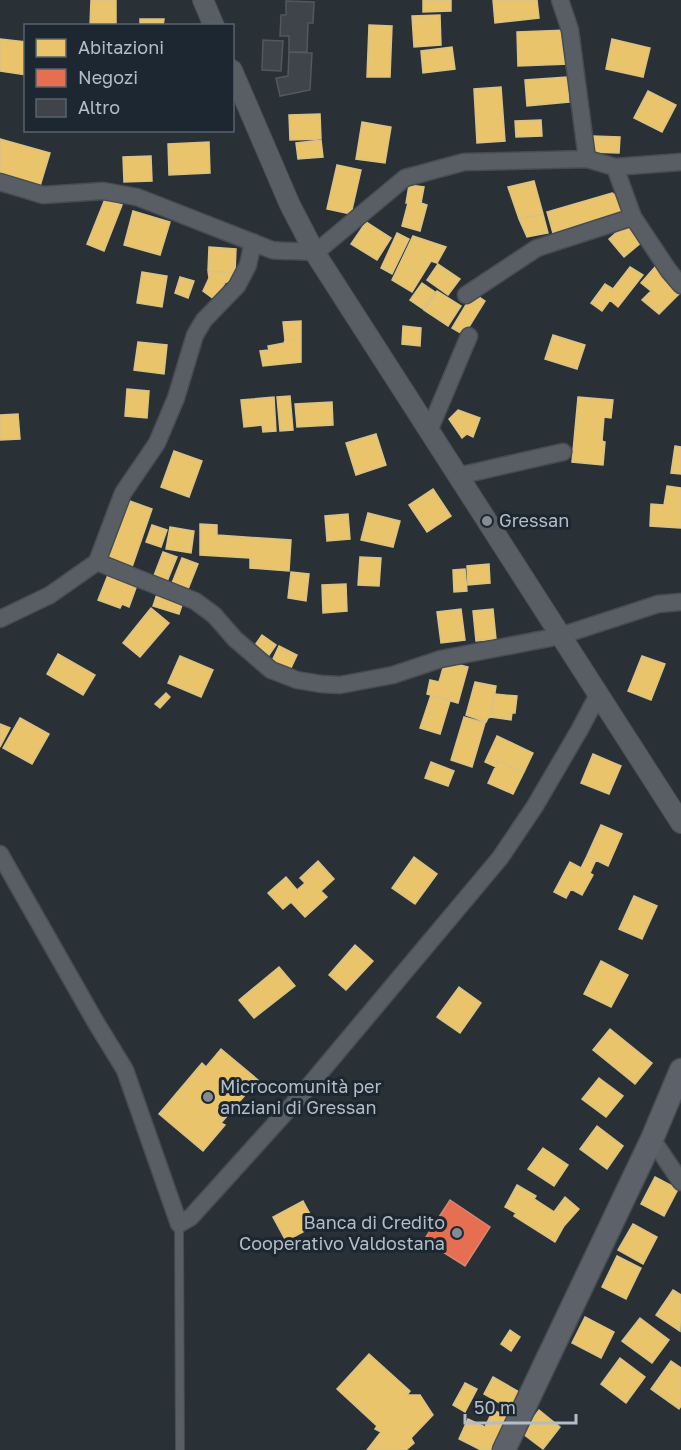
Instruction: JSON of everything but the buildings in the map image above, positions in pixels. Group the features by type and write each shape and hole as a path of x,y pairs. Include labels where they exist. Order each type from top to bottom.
{"main road":[{"path":"504,1450 652,1138 681,1070"}],"street":[{"path":"203,0 213,24"},
{"path":"560,0 570,30 587,159"},
{"path":"234,75 290,205 315,253 681,823"},
{"path":"315,253 405,178 464,162 587,159 615,167 681,162"},
{"path":"615,167 633,217 681,285"},
{"path":"0,182 43,195 103,191 137,197 272,250 290,252 303,250 315,253"},
{"path":"466,295 537,248 633,217"},
{"path":"0,619 50,595 97,562 123,493 157,443 176,398 195,335 204,320 237,286 248,265 253,242"},
{"path":"429,431 469,336"},
{"path":"458,476 563,452"},
{"path":"97,562 195,601 214,615 235,639 271,669 297,680 340,685 393,675 441,659 560,636 658,604 681,602"},
{"path":"0,854 125,1070 179,1224 191,1217 303,1094 500,858 535,806 599,693"},
{"path":"652,1138 681,1182"}],"lane":[{"path":"179,1224 180,1450"}],"place":[{"name":"Gressan","path":"487,521"},
{"name":"Microcomunità per anziani di Gressan","path":"208,1097"},
{"name":"Banca di Credito Cooperativo Valdostana","path":"457,1233"}]}
